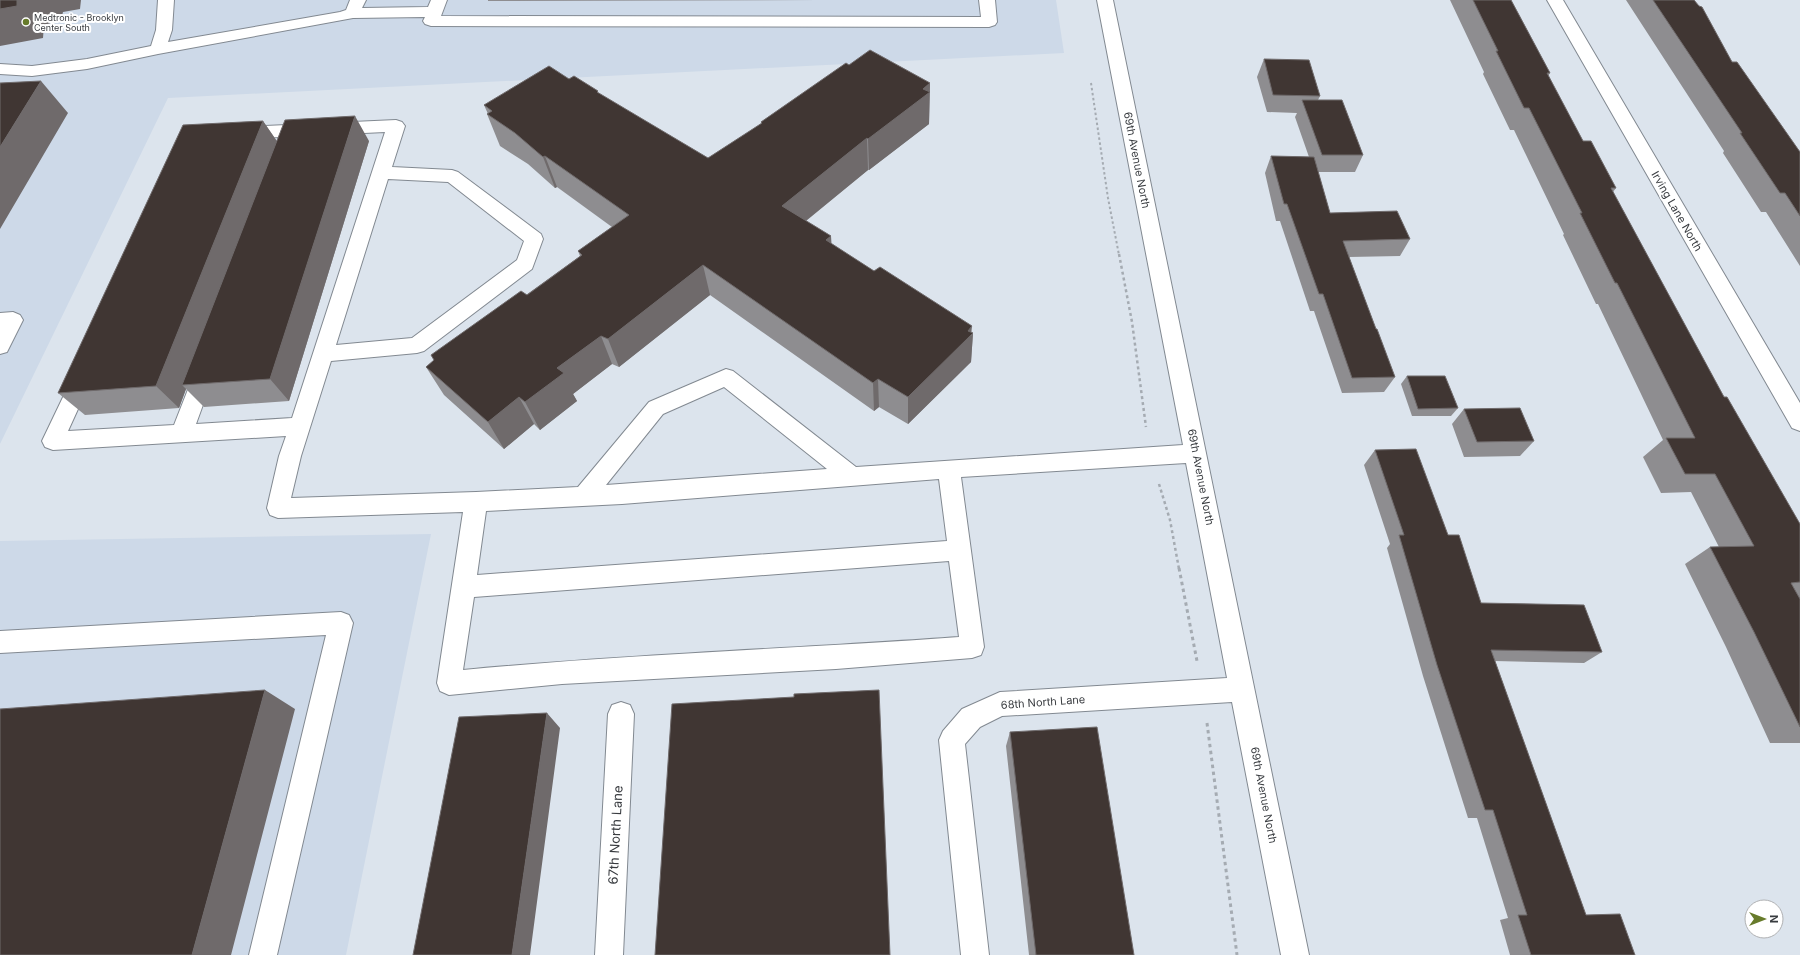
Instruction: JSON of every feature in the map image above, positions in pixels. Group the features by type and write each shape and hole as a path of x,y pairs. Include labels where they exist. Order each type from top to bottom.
{"street":[{"path":"158,49 164,30 166,0"},
{"path":"0,69 32,71 87,64 355,7 437,6 431,21 989,22 988,0"},
{"name":"69th Avenue North","path":"1105,0 1295,955"},
{"name":"Irving Lane North","path":"1555,0 1800,422"},
{"path":"218,133 294,138 396,126 290,456 278,508 476,502 584,496 949,469 1196,454"},
{"path":"324,354 417,345 525,264 534,238 452,176 381,173"},
{"path":"0,321 13,320 0,346"},
{"path":"182,434 212,352"},
{"path":"90,362 53,442 300,426"},
{"path":"584,496 656,408 726,377 852,476"},
{"path":"476,502 449,683 562,672 829,657 972,647 949,469"},
{"path":"464,586 959,550"},
{"path":"0,642 341,623 263,955"},
{"name":"68th North Lane","path":"975,955 952,740 971,718 1000,704 1243,689"},
{"name":"67th North Lane","path":"609,955 621,714"}],"shaded area":[{"path":"0,0 1056,0 1064,53 168,98 0,444"},
{"path":"431,534 346,955 0,955 0,541"}],"building":[{"path":"0,0 17,0 17,6 0,9"},
{"path":"1473,0 1511,0 1550,73 1547,73 1583,141 1591,141 1616,188 1611,188 1724,397 1727,397 1800,524 1800,582 1791,583 1800,599 1800,727 1754,632 1710,547 1754,546 1715,474 1685,474 1666,438 1695,438 1617,283 1615,283 1580,213 1582,213 1529,108 1524,108"},
{"path":"1653,0 1694,0 1699,6 1702,7 1732,62 1737,62 1800,152 1800,216 1785,193 1780,193 1740,133 1742,133"},
{"path":"870,50 930,83 923,89 930,92 868,139 867,138 782,206 831,236 826,240 874,271 880,267 972,326 968,331 973,333 908,397 878,379 873,383 703,265 608,339 601,336 557,368 564,373 525,402 519,397 488,422 426,367 434,360 431,355 521,291 527,295 582,255 578,251 629,215 545,156 543,157 515,133 487,114 492,111 484,105 549,66 569,79 574,76 598,91 597,92 708,158 762,123 761,122 846,63 849,65"},
{"path":"1264,59 1309,60 1320,96 1273,95"},
{"path":"41,81 0,147 0,83"},
{"path":"1302,100 1342,100 1363,155 1322,155"},
{"path":"355,116 270,379 182,385 285,120"},
{"path":"263,121 156,386 58,393 183,125"},
{"path":"1271,156 1314,157 1330,213 1397,211 1410,239 1343,241 1395,377 1352,378 1323,294 1319,294 1287,204 1284,204"},
{"path":"1407,376 1445,376 1458,408 1418,409"},
{"path":"1520,408 1534,441 1477,442 1464,409"},
{"path":"1416,449 1448,535 1459,535 1481,603 1584,605 1602,652 1491,650 1586,915 1620,914 1635,955 1531,955 1518,915 1527,915 1493,810 1485,810 1437,665 1399,535 1404,535 1375,450"},
{"path":"265,690 192,955 0,955 0,709"},
{"path":"879,690 890,955 655,955 672,704 794,697 794,694"},
{"path":"547,713 512,955 413,955 459,717"},
{"path":"1097,727 1134,955 1036,955 1010,732"}],"place":[{"name":"Medtronic - Brooklyn Center South","path":"26,22"}]}
